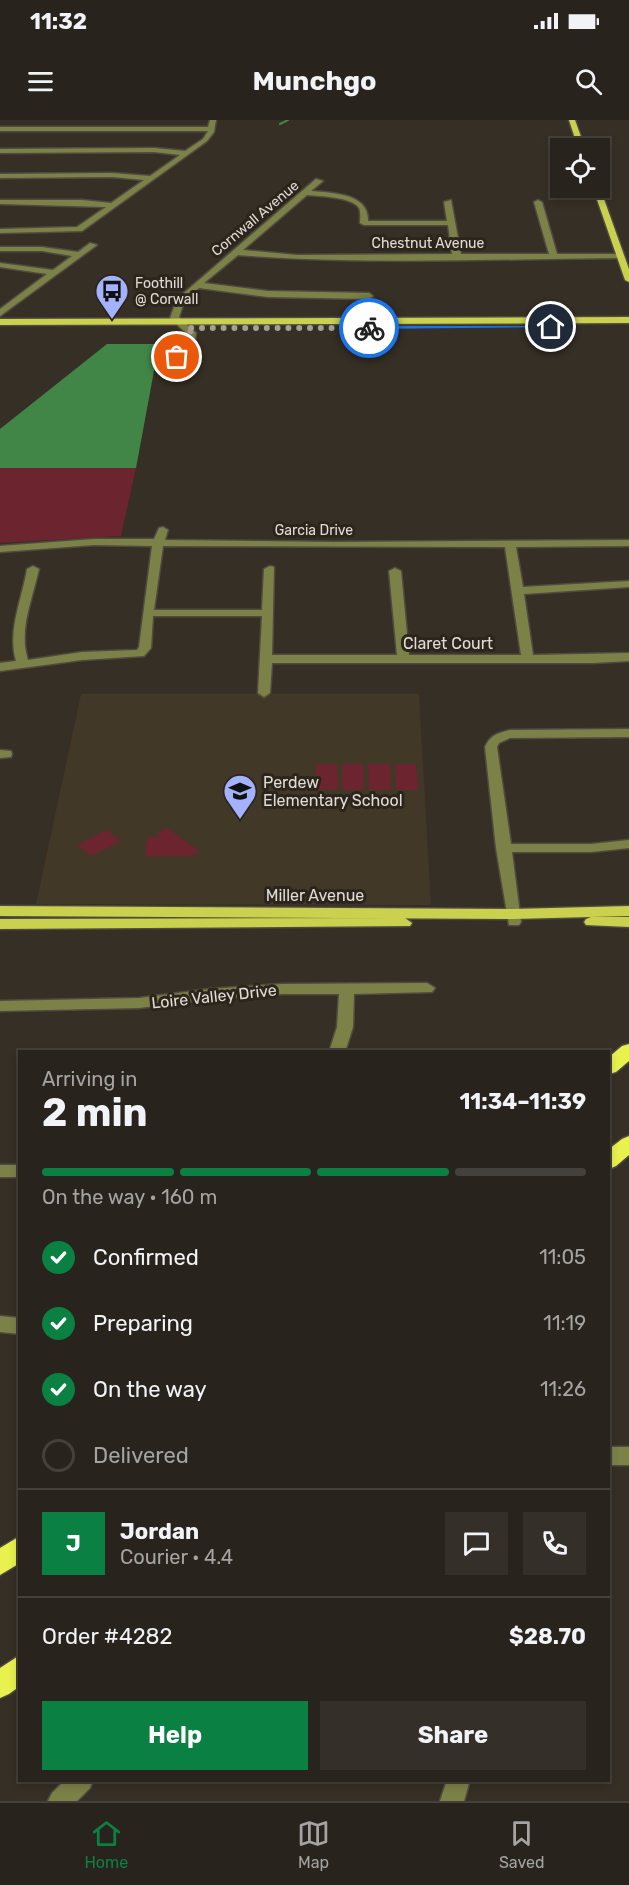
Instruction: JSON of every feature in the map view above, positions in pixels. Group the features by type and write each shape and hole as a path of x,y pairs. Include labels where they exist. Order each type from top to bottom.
{"highway":[{"path":"610,1066 629,1051"},
{"path":"610,1160 629,1144"},
{"path":"0,1563 18,1549"},
{"path":"0,1685 18,1670"}],"main road":[{"path":"572,120 578,138"},
{"path":"600,198 629,280"},
{"path":"0,329 629,320"},
{"path":"0,322 629,327"},
{"name":"Miller Avenue","path":"0,911 513,918 629,922"},
{"name":"Miller Avenue","path":"0,924 513,918 629,911"}],"street":[{"path":"0,129 213,124 208,137 77,230 0,231"},
{"path":"0,151 154,150 186,153"},
{"path":"0,176 121,175 151,178"},
{"name":"Cornwall Avenue","path":"177,357 190,346 192,333 174,318 177,308 196,285 319,181"},
{"path":"305,193 338,197 357,203 364,210 364,223 452,223"},
{"path":"0,202 82,202 113,205"},
{"path":"448,202 457,257"},
{"path":"538,202 555,256"},
{"path":"0,313 93,245"},
{"path":"62,252 70,246"},
{"path":"0,249 42,249 80,255"},
{"name":"Chestnut Avenue","path":"236,252 290,257 620,256"},
{"path":"0,265 55,273"},
{"path":"196,285 268,294 369,296"},
{"path":"0,298 17,301"},
{"path":"0,667 140,653 146,648 144,633 158,543 163,530"},
{"name":"Garcia Drive","path":"0,549 94,542 335,545 629,543"},
{"path":"510,543 528,659"},
{"path":"264,693 270,568"},
{"path":"23,663 19,654 19,637 33,570"},
{"path":"395,571 403,659"},
{"path":"517,591 546,591 629,584"},
{"path":"148,613 268,613"},
{"name":"Claret Court","path":"266,659 629,657"},
{"path":"513,918 502,848 491,747 498,736 523,733 629,734"},
{"path":"502,848 591,848 629,844"},
{"path":"339,1050 345,1027 348,988"},
{"name":"Loire Valley Drive","path":"0,1006 139,1003 210,994 282,989 427,988"},
{"path":"0,1171 18,1171"},
{"path":"0,1324 18,1326"},
{"path":"610,1456 629,1456"},
{"path":"60,1801 80,1782"},
{"path":"452,1801 458,1782"}],"shaded area":[{"path":"107,344 159,344 136,468 0,468 0,429"},
{"path":"0,468 136,468 121,536 0,543"},
{"name":"Perdew Elementary School","path":"81,694 419,694 431,905 36,904"},
{"path":"316,764 337,764 338,790 315,789"},
{"path":"342,764 363,764 364,790 342,790"},
{"path":"368,764 390,764 391,790 369,790"},
{"path":"395,764 416,764 418,790 396,790"},
{"path":"167,828 199,852 190,856 145,856 147,838 160,836 157,833"},
{"path":"107,830 121,841 91,856 77,845"}],"waterway":[{"path":"280,124 288,120"}],"way so far":[{"path":"177,357 190,346 192,333 186,328 369,328"}],"place":[{"name":"Foothill @ Corwall","path":"112,320"},
{"name":"Perdew Elementary School","path":"240,820"}],"route":[{"path":"369,328 551,327"}]}
